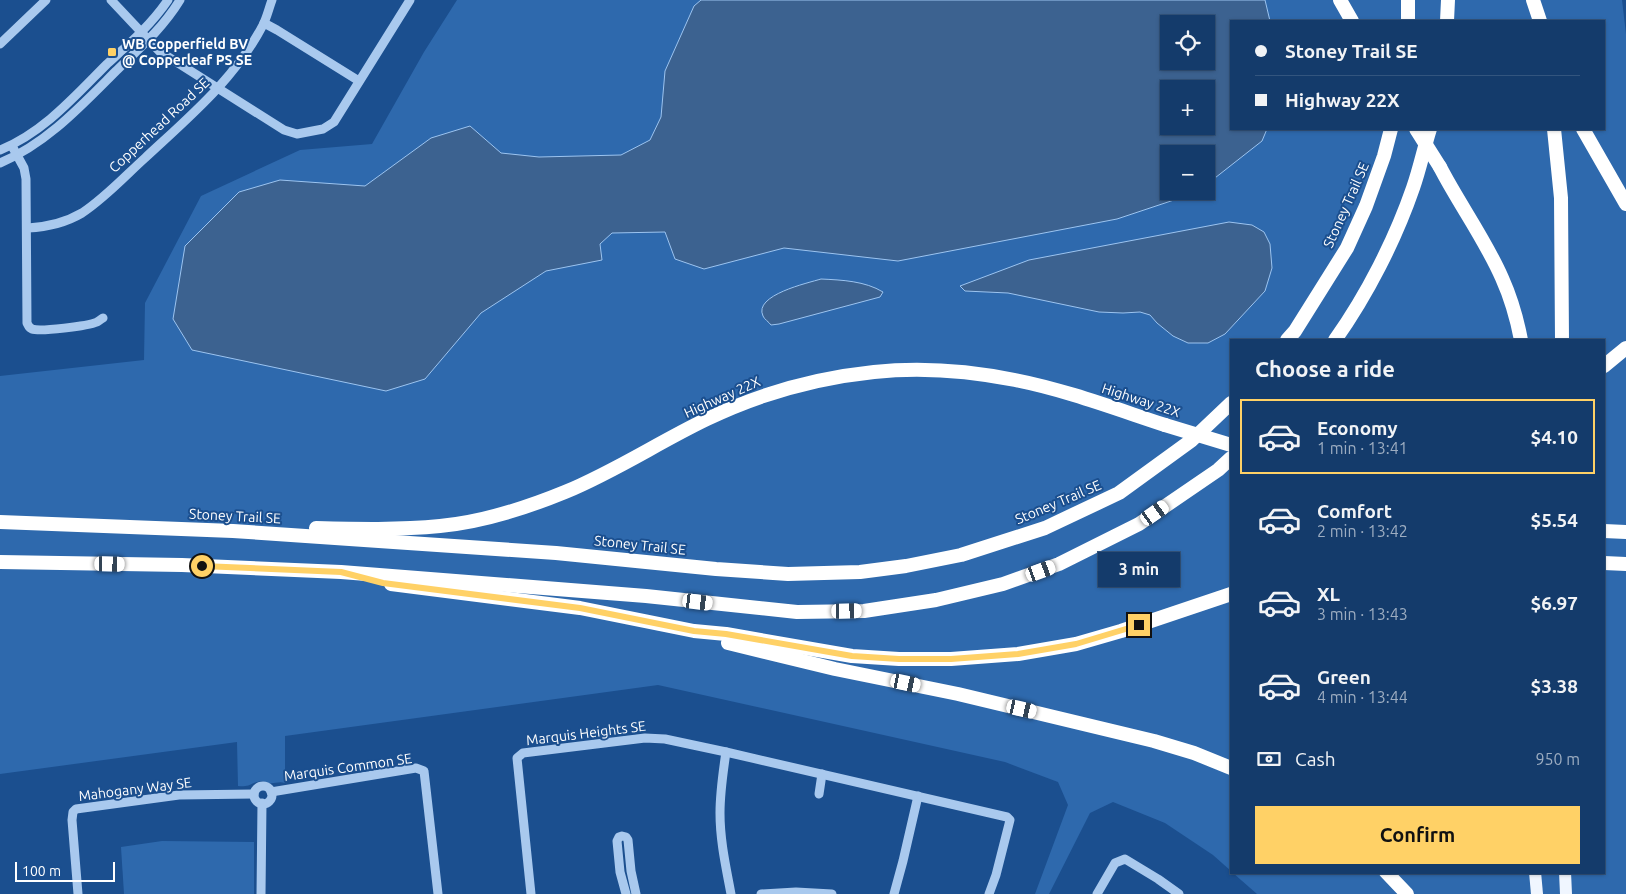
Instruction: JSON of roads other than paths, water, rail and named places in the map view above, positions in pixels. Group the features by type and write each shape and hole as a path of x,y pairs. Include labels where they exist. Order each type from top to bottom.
{"highway":[{"path":"1340,0 1351,20"},
{"path":"1408,0 1408,20"},
{"path":"1447,20 1448,0"},
{"path":"1528,0 1533,20"},
{"path":"1533,0 1540,20"},
{"name":"Stoney Trail SE","path":"1288,339 1295,331 1347,248 1366,206 1384,156 1391,130"},
{"path":"1417,130 1489,252 1502,278 1517,319 1522,339"},
{"path":"1336,339 1385,255 1413,188 1430,130"},
{"path":"1554,130 1561,198 1562,339"},
{"path":"1584,130 1626,204"},
{"path":"1605,365 1626,348"},
{"name":"Highway 22X","path":"233,531 268,526 376,529 441,526 482,519 566,492 605,474 708,419 768,394 822,380 875,372 965,373 1016,380 1084,398 1230,445"},
{"name":"Stoney Trail SE","path":"0,522 233,531 556,553 716,569 788,574 860,572 961,556 1045,528 1119,493 1192,440 1230,403"},
{"path":"0,562 182,565 341,572 636,596 797,612 864,611 936,600 1003,584 1059,564 1139,524 1218,470 1230,459"},
{"path":"1605,525 1626,525"},
{"path":"1605,531 1626,532"},
{"path":"1605,563 1626,564"},
{"path":"341,572 383,583 580,608 694,631 726,634 852,656 899,659 960,659 1018,654 1076,644 1230,594"},
{"path":"694,631 724,642 835,669 958,694 1154,741 1194,753 1230,768"},
{"path":"1388,874 1407,894"}],"main road":[{"path":"1535,874 1537,894"},
{"path":"1565,874 1566,894"}],"street":[{"path":"0,44 46,0"},
{"path":"111,0 159,51 284,130 297,134 323,129 334,122 405,2"},
{"path":"0,150 12,146 46,122 142,32 168,0"},
{"path":"0,163 18,156 63,123 149,40 166,22 180,0"},
{"name":"Copperhead Road SE","path":"28,228 54,225 82,213 218,89 238,65 264,23 272,0"},
{"path":"264,23 359,81"},
{"path":"12,146 24,168 26,180 28,228 27,323 29,327 34,330 85,325 97,322 103,318"},
{"name":"Marquis Heights SE","path":"531,894 517,758 523,753 645,738 665,739 726,752 1007,817 1010,820 996,875 989,894"},
{"path":"726,752 720,814 723,852 731,894"},
{"name":"Marquis Common SE","path":"271,792 416,768 424,771 438,894"},
{"path":"819,794 822,774"},
{"path":"263,786 271,792 270,800 262,803 255,800 254,794 256,789 263,786"},
{"name":"Mahogany Way SE","path":"78,894 72,820 73,812 76,809 179,795 254,794"},
{"path":"894,894 918,796"},
{"path":"262,803 262,894"},
{"path":"626,894 620,872 617,841 622,836 628,840 631,871 636,894"},
{"path":"1097,894 1115,862 1125,859 1178,894"},
{"path":"762,894 796,892 832,894"}],"place":[{"name":"WB Copperfield BV @ Copperleaf PS SE","path":"112,52"}]}
